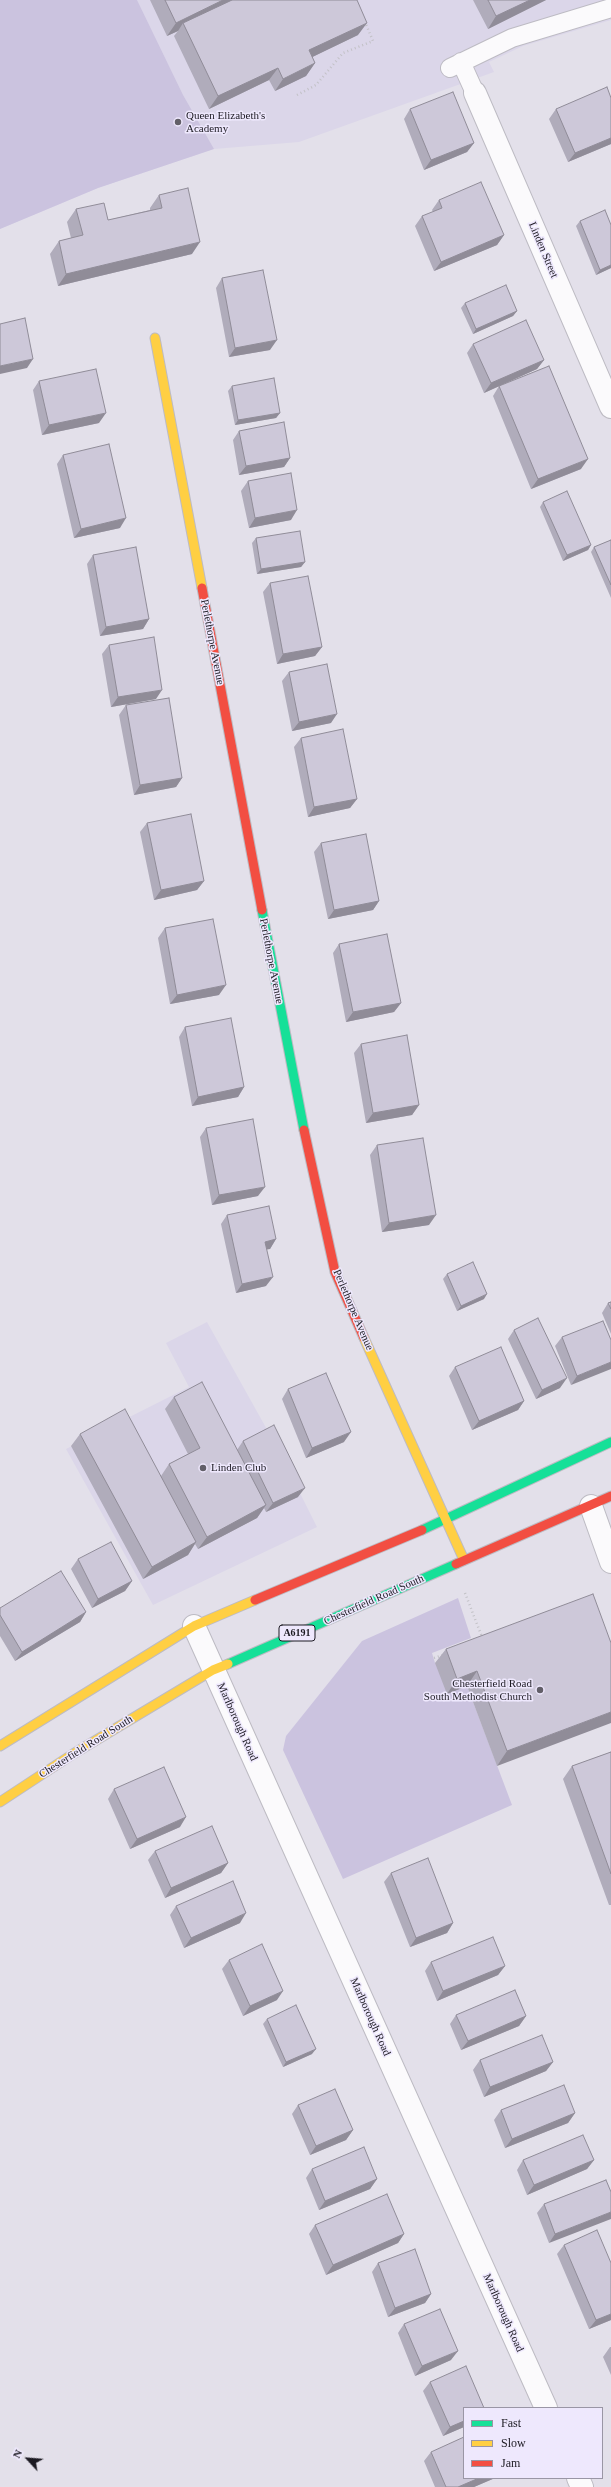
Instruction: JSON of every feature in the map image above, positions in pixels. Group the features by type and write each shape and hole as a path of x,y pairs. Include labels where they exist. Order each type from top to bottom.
{"main road":[{"name":"Perlethorpe Avenue","path":"155,338 297,1096 335,1272 464,1560"},
{"path":"0,1746 194,1626 445,1520 611,1442"},
{"name":"Chesterfield Road South","path":"0,1802 73,1754 213,1670 611,1496"}],"street":[{"name":"Linden Street","path":"475,93 611,407"},
{"path":"591,1506 611,1562"},
{"name":"Marlborough Road","path":"194,1626 546,2407"}],"lane":[{"path":"475,93 456,65 512,38 611,8"}],"path":[{"path":"297,95 316,85 344,53 373,41 364,20"},
{"path":"454,1565 483,1640 476,1642"},
{"path":"434,1658 448,1653"}],"shaded area":[{"name":"Queen Elizabeth's Academy","path":"0,0 611,0 611,20 523,46 489,62 494,72 299,142 214,149 98,188 0,229"},
{"path":"0,0 137,0 183,95 214,149 98,188 0,229"},
{"path":"207,1322 279,1451 317,1527 153,1605 66,1449 189,1387 166,1343"},
{"path":"458,1598 471,1638 432,1653 435,1663 467,1686 512,1805 343,1879 283,1750 286,1736 362,1641"}],"building":[{"path":"165,0 223,0 176,23"},
{"path":"232,0 357,0 367,23 309,50 315,63 283,79 278,68 218,96 183,23"},
{"path":"488,0 530,0 496,16"},
{"path":"607,87 611,98 611,138 575,153 556,109"},
{"path":"453,92 474,143 431,160 410,109"},
{"path":"481,182 504,235 441,262 422,216 442,208 439,200"},
{"path":"188,188 200,242 66,274 59,241 83,235 76,209 104,203 108,220 162,208 159,195"},
{"path":"605,210 611,225 611,265 600,270 580,221"},
{"path":"263,270 277,340 235,348 222,278"},
{"path":"506,285 517,311 476,329 465,303"},
{"path":"25,318 33,359 0,366 0,324"},
{"path":"526,320 544,360 491,383 473,344"},
{"path":"549,366 588,459 538,479 499,386"},
{"path":"96,369 106,413 49,425 39,381"},
{"path":"274,378 280,413 238,420 232,386"},
{"path":"284,422 290,458 246,466 239,431"},
{"path":"109,444 126,518 81,529 63,455"},
{"path":"291,473 297,510 255,518 248,481"},
{"path":"567,491 591,545 567,555 543,502"},
{"path":"300,531 305,562 261,569 256,538"},
{"path":"611,540 611,585 594,547"},
{"path":"136,547 149,619 106,627 93,555"},
{"path":"308,576 322,647 283,654 270,583"},
{"path":"154,637 162,690 118,697 109,645"},
{"path":"327,664 337,714 299,722 289,672"},
{"path":"169,698 182,778 140,785 126,705"},
{"path":"343,729 357,799 314,807 301,738"},
{"path":"191,814 204,881 161,890 147,823"},
{"path":"366,834 379,901 334,910 321,843"},
{"path":"213,919 226,985 177,995 165,928"},
{"path":"387,934 401,1003 353,1012 339,944"},
{"path":"231,1018 244,1087 198,1097 185,1027"},
{"path":"407,1035 419,1105 373,1113 361,1044"},
{"path":"253,1119 265,1187 219,1195 206,1128"},
{"path":"423,1138 436,1215 389,1223 377,1145"},
{"path":"269,1206 276,1239 265,1242 273,1277 242,1284 227,1215"},
{"path":"473,1262 487,1294 461,1306 447,1274"},
{"path":"611,1302 611,1309 608,1303"},
{"path":"538,1318 567,1378 542,1390 514,1330"},
{"path":"603,1321 611,1340 611,1362 577,1376 562,1337"},
{"path":"501,1347 524,1401 479,1421 455,1367"},
{"path":"326,1373 351,1432 312,1448 288,1389"},
{"name":"Linden Club","path":"202,1382 266,1505 207,1537 169,1464 200,1448 174,1397"},
{"path":"125,1409 196,1542 152,1567 80,1434"},
{"path":"274,1425 305,1488 273,1503 243,1441"},
{"path":"111,1542 132,1581 98,1599 78,1559"},
{"path":"61,1571 86,1612 22,1652 0,1615 0,1608"},
{"name":"Chesterfield Road South Methodist Church","path":"593,1594 611,1643 611,1712 507,1751 477,1671 457,1679 446,1649"},
{"path":"611,1752 611,1874 572,1766"},
{"path":"164,1767 186,1817 137,1839 114,1789"},
{"path":"212,1826 228,1863 171,1888 155,1851"},
{"path":"428,1858 453,1923 416,1938 391,1873"},
{"path":"233,1881 246,1913 191,1938 176,1906"},
{"path":"493,1937 505,1966 443,1991 431,1962"},
{"path":"262,1944 283,1991 250,2006 229,1960"},
{"path":"515,1990 526,2016 468,2041 456,2015"},
{"path":"296,2005 316,2049 286,2062 267,2019"},
{"path":"542,2035 553,2062 490,2087 480,2060"},
{"path":"564,2085 575,2113 512,2139 501,2110"},
{"path":"335,2089 353,2130 316,2146 298,2105"},
{"path":"583,2135 594,2160 534,2185 523,2160"},
{"path":"364,2147 377,2179 325,2201 312,2169"},
{"path":"606,2180 611,2192 611,2212 555,2234 544,2204"},
{"path":"387,2194 404,2234 333,2265 315,2225"},
{"path":"597,2230 611,2263 611,2314 596,2320 564,2245"},
{"path":"415,2249 431,2294 395,2308 378,2263"},
{"path":"440,2309 458,2351 422,2366 404,2324"},
{"path":"466,2366 484,2407 463,2407 463,2421 450,2427 430,2382"},
{"path":"463,2437 463,2479 477,2479 458,2487 446,2487 431,2452"}],"traffic: fast":[{"path":"262,910 304,1130"},
{"path":"422,1530 611,1442"},
{"path":"228,1664 456,1564"}],"traffic: slow":[{"path":"155,338 202,588"},
{"path":"364,1338 464,1560"},
{"path":"0,1746 194,1626 255,1600"},
{"path":"0,1802 73,1754 213,1670 228,1664"}],"traffic: jam":[{"path":"202,588 262,910"},
{"path":"304,1130 335,1272 364,1338"},
{"path":"456,1564 611,1496"},
{"path":"255,1600 422,1530"}],"place":[{"name":"Queen Elizabeth's Academy","path":"178,122"},
{"name":"Linden Club","path":"203,1468"},
{"name":"Chesterfield Road South Methodist Church","path":"540,1690"}]}
